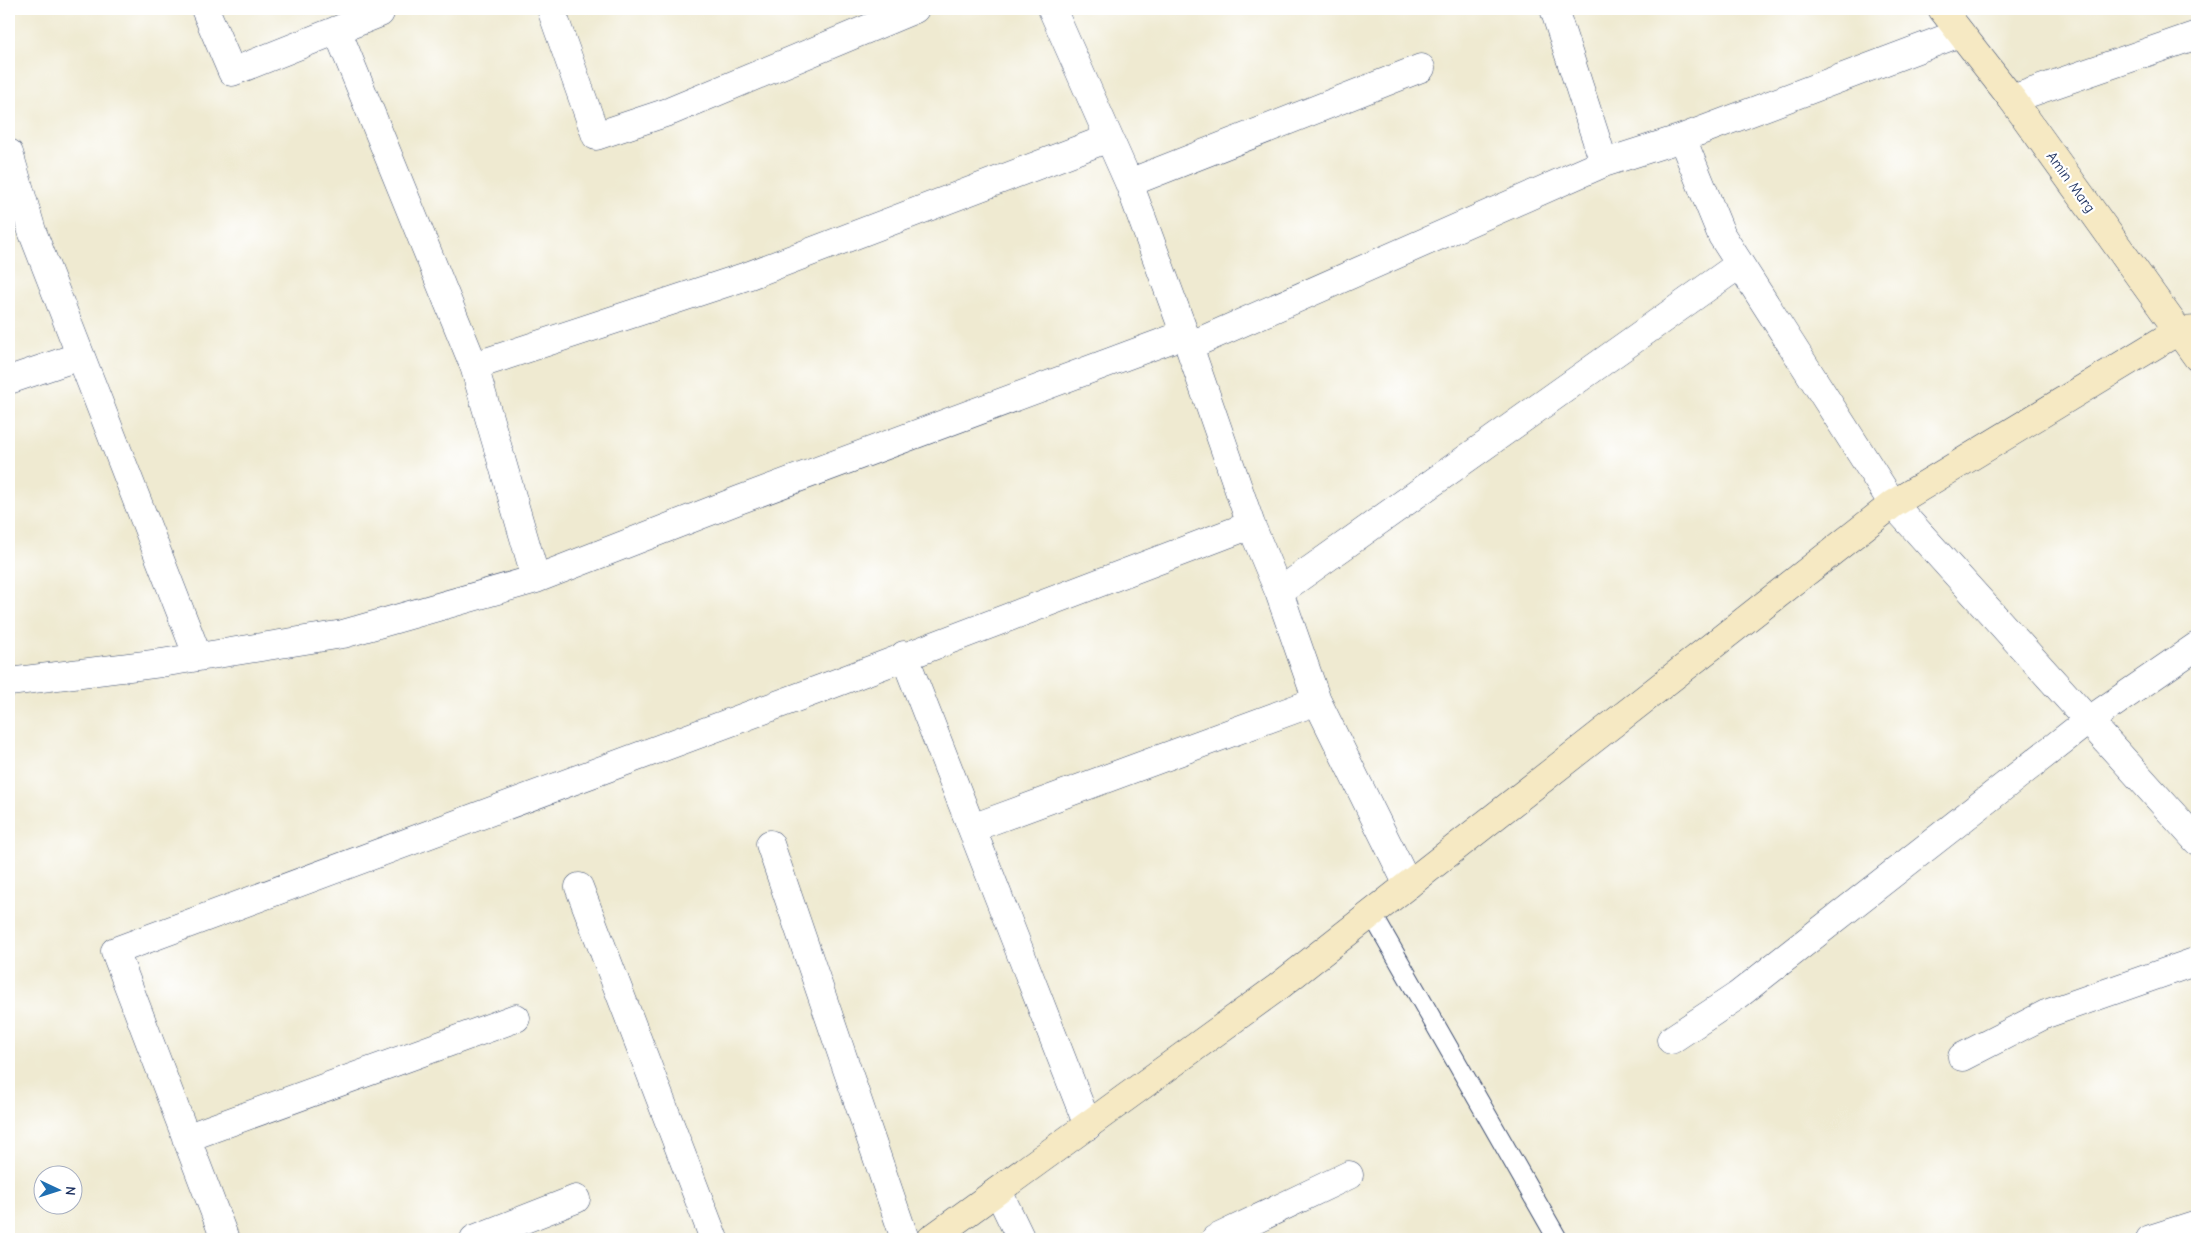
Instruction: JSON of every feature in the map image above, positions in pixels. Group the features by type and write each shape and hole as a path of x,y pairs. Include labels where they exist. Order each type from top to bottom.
{"main road":[{"name":"Amin Marg","path":"1942,9 2188,331 2197,357"},
{"path":"931,1239 1278,987 1893,504 2188,331"}],"street":[{"path":"205,9 232,72 380,13"},
{"path":"551,9 596,136 671,111 915,9"},
{"path":"1052,9 1129,183 1252,525 1279,592 1316,701 1408,885"},
{"path":"1554,9 1604,163"},
{"path":"337,30 474,366 536,579"},
{"path":"9,682 198,657 343,634 536,579 747,497 1187,340 1604,163 1682,138 1960,33"},
{"path":"2012,99 2197,35"},
{"path":"1129,183 1421,68"},
{"path":"474,366 750,275 1108,138"},
{"path":"1682,138 1722,236 1893,504 2197,841"},
{"path":"9,153 32,231 198,657"},
{"path":"1279,592 1740,264"},
{"path":"9,380 80,356"},
{"path":"225,1239 114,951 810,693 1252,525"},
{"path":"1671,1040 1736,996 2089,720 2197,646"},
{"path":"904,656 1088,1126"},
{"path":"972,828 1316,701"},
{"path":"770,844 905,1239"},
{"path":"579,887 714,1239"},
{"path":"1962,1057 2046,1014 2197,961"},
{"path":"186,1138 516,1018"},
{"path":"1215,1239 1349,1175"},
{"path":"998,1191 1021,1239"},
{"path":"474,1239 576,1199"},
{"path":"2150,1239 2197,1224"}],"lane":[{"path":"1372,914 1557,1238"}]}
